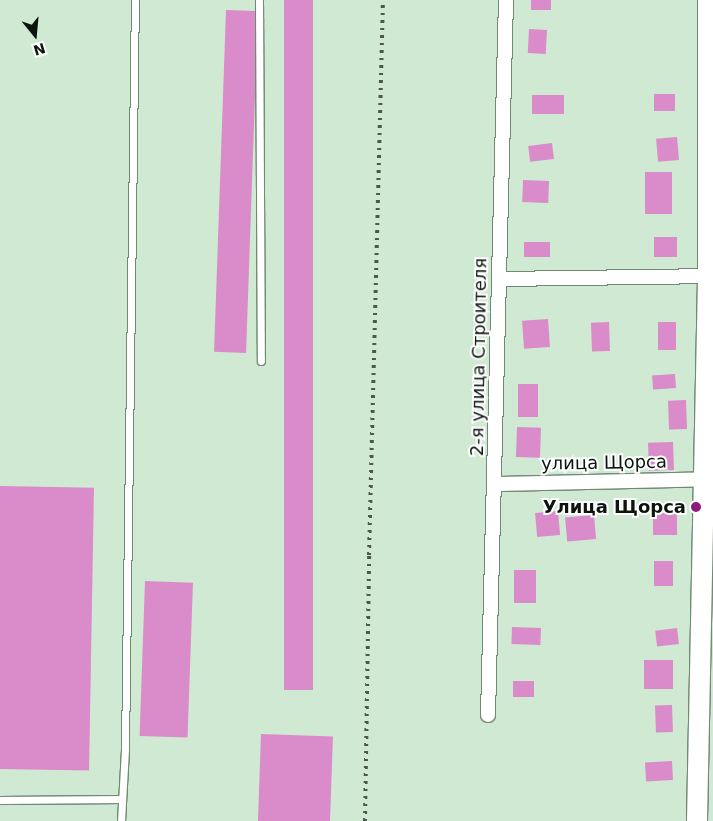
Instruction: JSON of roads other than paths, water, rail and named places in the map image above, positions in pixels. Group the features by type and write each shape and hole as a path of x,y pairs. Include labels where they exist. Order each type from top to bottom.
{"street":[{"name":"2-я улица Строителя","path":"488,714 506,0"},
{"path":"697,821 709,479 708,0"},
{"path":"500,279 710,276"},
{"name":"улица Щорса","path":"495,484 709,479"}],"lane":[{"path":"121,821 135,0"},
{"path":"259,0 261,361"},
{"path":"0,800 122,799"}],"railway":[{"path":"365,821 369,555 383,0"}],"place":[{"name":"Улица Щорса","path":"696,507"}]}
